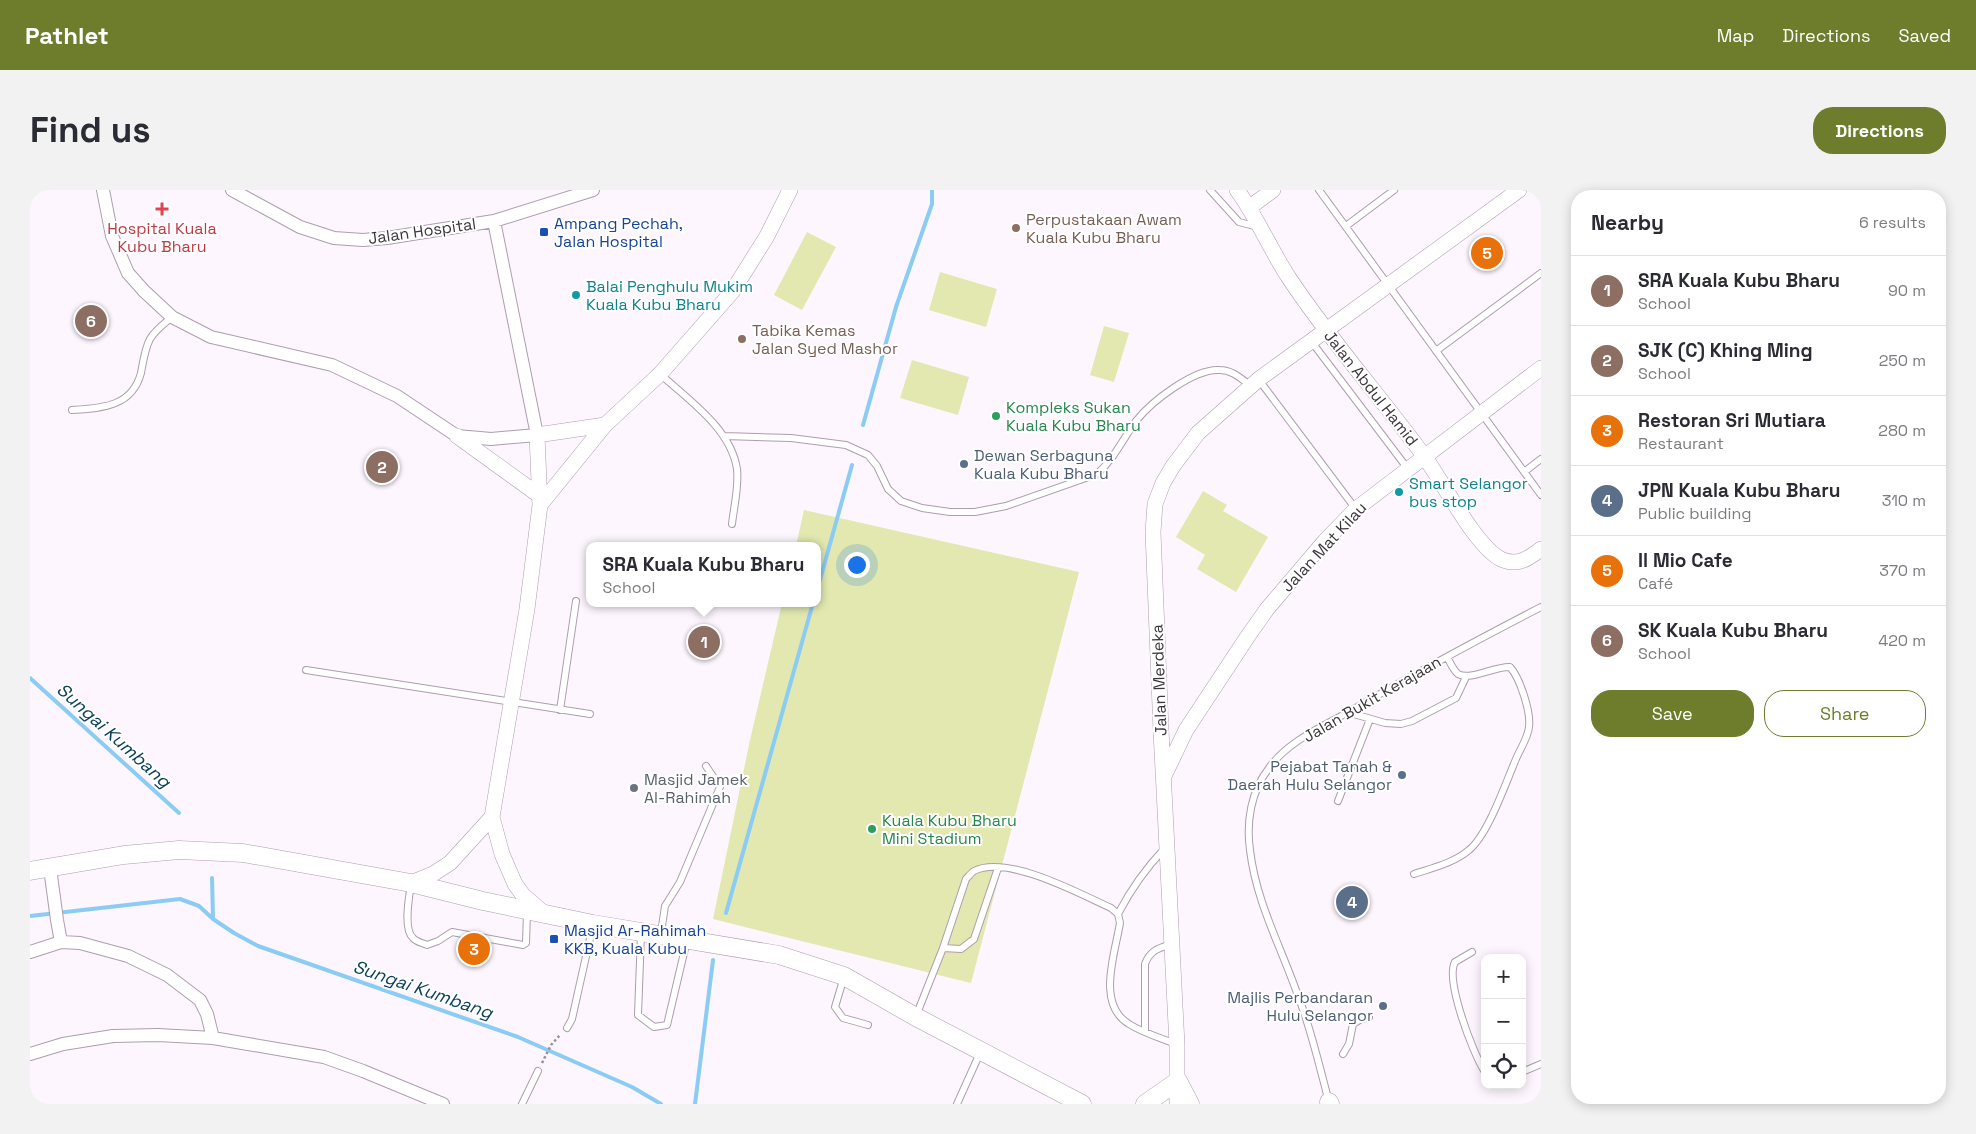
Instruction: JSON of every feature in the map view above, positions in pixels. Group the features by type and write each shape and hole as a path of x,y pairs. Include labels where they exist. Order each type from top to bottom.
{"main road":[{"path":"30,871 124,856 179,850 244,853 411,883 546,915 593,924 687,938 779,955 844,976 916,1017 1082,1104"},
{"path":"1145,1104 1178,1082 1190,1104"}],"street":[{"path":"103,190 112,236 128,273 144,292 172,316 211,337 332,365 397,396 457,436 540,500"},
{"name":"Jalan Hospital","path":"232,190 300,227 334,238 363,240 387,238 494,221 537,435"},
{"path":"494,221 593,190"},
{"path":"540,500 605,425 660,374 732,292 767,236 790,190"},
{"name":"Jalan Abdul Hamid","path":"1237,190 1250,207 1259,227 1289,278 1326,330 1425,456 1477,536 1493,554 1509,561 1524,561 1541,549"},
{"path":"1250,207 1273,190"},
{"name":"Jalan Merdeka","path":"1177,1104 1177,1045 1153,532 1156,504 1163,483 1198,433 1255,383 1519,190"},
{"name":"Jalan Mat Kilau","path":"1164,777 1186,730 1267,609 1325,541 1356,509 1541,368"},
{"path":"457,436 491,439 537,435 605,425"},
{"path":"537,435 540,500 527,610 492,817 502,854 515,884 528,900 546,915"},
{"path":"1161,731 1186,730"},
{"path":"411,883 433,874 450,863 492,817"},
{"path":"50,868 56,920 61,942"},
{"path":"30,952 61,942 80,943 128,956 167,976 200,1000 207,1014 212,1038"},
{"path":"30,1054 63,1044 113,1036 158,1035 212,1038 324,1057 443,1104"}],"lane":[{"path":"1210,190 1238,222 1259,227"},
{"path":"1319,190 1541,495"},
{"path":"1346,226 1394,190"},
{"path":"1538,190 1541,195"},
{"path":"1436,351 1541,273"},
{"path":"72,410 104,408 116,404 126,396 138,383 150,339 172,316"},
{"path":"1311,341 1408,469"},
{"path":"724,436 791,438 846,445 868,455 877,466 888,490 901,501 922,508 950,512 975,512 1006,506 1097,474 1108,464 1137,420 1158,399 1200,374 1210,370 1226,371 1255,383 1356,509"},
{"path":"660,374 724,436 737,469 738,483 732,524"},
{"path":"1524,472 1541,459"},
{"path":"560,710 576,600"},
{"name":"Jalan Bukit Kerajaan","path":"1330,1103 1298,995 1264,914 1250,851 1248,831 1250,810 1268,769 1280,755 1302,739 1347,712 1541,607"},
{"path":"1414,874 1447,863 1470,850 1490,818 1529,729 1523,694 1516,673 1510,667 1502,667 1466,677 1454,670 1447,657"},
{"path":"306,670 590,714"},
{"path":"1347,712 1370,719 1401,724 1412,721 1456,698 1466,677"},
{"path":"1338,801 1370,719"},
{"path":"660,934 665,906 680,882 720,788 706,766"},
{"path":"1118,914 1129,893 1147,867 1167,845"},
{"path":"916,1017 943,948 966,879 974,871 987,868 1019,870 1035,874 1111,908 1118,914 1120,923 1110,982 1112,1004 1119,1016 1130,1024 1177,1045"},
{"path":"943,948 961,949 974,939 998,868"},
{"path":"411,883 407,923 409,933 414,939 427,945 438,942 452,932 523,945 526,943 528,910"},
{"path":"567,1028 572,1020 593,924"},
{"path":"641,931 638,1015 654,1027 667,1025 687,938"},
{"path":"1145,1031 1145,964 1148,956 1154,950 1172,944"},
{"path":"1472,952 1455,962 1452,967 1452,974 1470,1042 1481,1064"},
{"path":"844,976 835,1007 843,1018 868,1025"},
{"path":"1343,1054 1349,1044 1353,1024 1369,1017"},
{"path":"957,1104 980,1051"},
{"path":"1526,1070 1541,1064"},
{"path":"522,1104 538,1072"}],"path":[{"path":"538,1072 551,1045 567,1028"}],"green space":[{"path":"807,232 836,247 802,310 774,295"},
{"path":"940,272 997,289 986,327 929,310"},
{"path":"1104,326 1129,333 1114,382 1090,375"},
{"path":"912,360 969,377 958,415 900,398"},
{"path":"1203,491 1227,505 1223,511 1268,537 1236,592 1197,569 1205,555 1176,537"},
{"name":"Kuala Kubu Bharu Mini Stadium","path":"804,510 1079,572 971,983 713,919 750,740 781,607 821,607 821,542 797,542"}],"waterway":[{"path":"863,425 896,307 932,204 932,190"},
{"path":"821,576 852,465"},
{"path":"726,913 812,607"},
{"name":"Sungai Kumbang","path":"30,678 179,813"},
{"name":"Sungai Kumbang","path":"212,878 213,918"},
{"name":"Sungai Kumbang","path":"30,916 180,899 199,906 213,919 258,946 518,1037 632,1087 661,1104"},
{"path":"695,1104 713,960"}],"place":[{"name":"Hospital Kuala Kubu Bharu","path":"162,209"},
{"name":"Perpustakaan Awam Kuala Kubu Bharu","path":"1016,228"},
{"name":"Ampang Pechah, Jalan Hospital","path":"544,232"},
{"name":"Il Mio Cafe","path":"1487,253"},
{"name":"Balai Penghulu Mukim Kuala Kubu Bharu","path":"576,295"},
{"name":"SK Kuala Kubu Bharu","path":"91,321"},
{"name":"Tabika Kemas Jalan Syed Mashor","path":"742,339"},
{"name":"Kompleks Sukan Kuala Kubu Bharu","path":"996,416"},
{"name":"Dewan Serbaguna Kuala Kubu Bharu","path":"964,464"},
{"name":"SJK (C) Khing Ming","path":"382,467"},
{"name":"Smart Selangor bus stop","path":"1399,492"},
{"name":"SRA Kuala Kubu Bharu","path":"704,642"},
{"name":"Pejabat Tanah & Daerah Hulu Selangor","path":"1402,775"},
{"name":"Masjid Jamek Al-Rahimah","path":"634,788"},
{"name":"Kuala Kubu Bharu Mini Stadium","path":"872,829"},
{"name":"JPN Kuala Kubu Bharu","path":"1352,902"},
{"name":"Masjid Ar-Rahimah KKB, Kuala Kubu","path":"554,939"},
{"name":"Restoran Sri Mutiara","path":"474,949"},
{"name":"Majlis Perbandaran Hulu Selangor","path":"1383,1006"}]}
